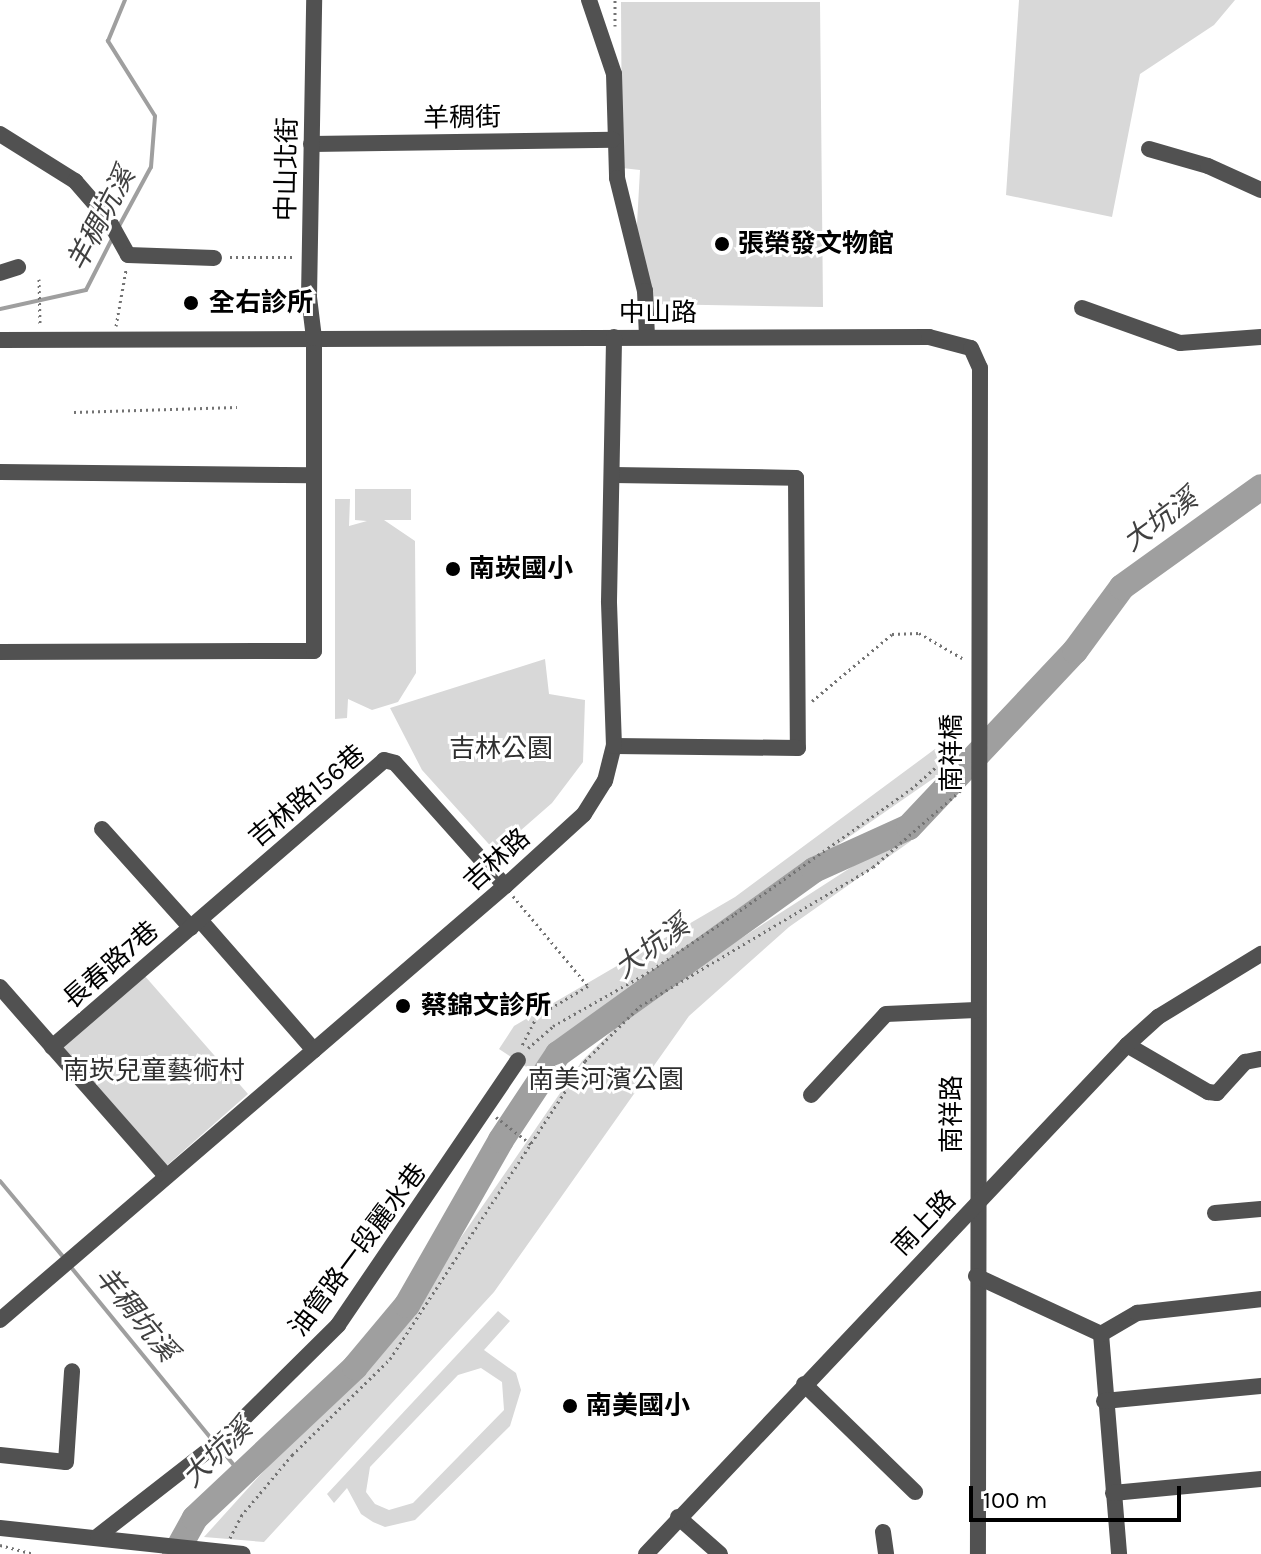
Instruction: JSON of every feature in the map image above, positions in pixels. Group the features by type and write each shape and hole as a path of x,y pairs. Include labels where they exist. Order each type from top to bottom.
{"street":[{"name":"中山北街","path":"0,652 314,651 311,475 314,338 310,257 314,0"},
{"path":"589,0 614,74 613,140 632,251 645,291 647,337"},
{"path":"0,134 75,181 108,219 128,255 214,258"},
{"name":"羊稠街","path":"311,144 613,140"},
{"path":"1149,149 1208,166 1261,190"},
{"path":"0,273 18,267"},
{"path":"1082,308 1180,343 1261,337"},
{"name":"吉林路","path":"0,1320 505,886 584,814 605,781 614,746 609,601 614,337"},
{"name":"中山路","path":"0,340 929,337 971,348 980,368 976,688"},
{"path":"0,472 311,475"},
{"path":"613,475 796,478 798,714 798,748 614,746"},
{"name":"南祥橋","path":"976,688 976,817"},
{"name":"吉林路156巷","path":"195,924 384,760 395,763 505,886"},
{"name":"南祥路","path":"976,817 978,1554"},
{"path":"102,829 314,1050"},
{"name":"長春路7巷","path":"52,1047 195,924"},
{"name":"南上路","path":"646,1554 1127,1045 1158,1017 1261,954"},
{"path":"0,987 166,1176"},
{"path":"811,1095 886,1014 976,1010"},
{"path":"1127,1045 1208,1092 1217,1093 1245,1062 1261,1059"},
{"name":"油管路一段麗水巷","path":"105,1537 224,1438 338,1325 518,1060"},
{"path":"1215,1213 1261,1209"},
{"path":"976,1276 1101,1334"},
{"path":"1101,1334 1137,1313 1261,1299"},
{"path":"1101,1334 1104,1401 1119,1554"},
{"path":"0,1455 66,1462 72,1371"},
{"path":"804,1384 915,1492"},
{"path":"1104,1401 1261,1386"},
{"path":"1113,1493 1261,1479"},
{"path":"678,1517 720,1554"},
{"path":"0,1528 243,1554"},
{"path":"883,1532 886,1554"}],"path":[{"path":"113,339 128,255"},
{"path":"214,258 310,257"},
{"path":"39,279 40,317"},
{"path":"74,412 237,407"},
{"path":"798,714 892,634 919,633 962,658"},
{"path":"518,1060 553,1026 647,973 911,789 944,760 941,749 960,737"},
{"path":"224,1552 241,1516 292,1455 390,1359 585,1061 640,1006 873,867 962,789"},
{"path":"505,886 588,986 537,1016 518,1060"},
{"path":"497,1118 532,1145"},
{"path":"0,1545 34,1554"}],"green space":[{"path":"1019,0 1235,0 1214,25 1140,74 1112,217 1006,195"},
{"name":"張榮發文物館","path":"621,2 820,2 823,307 650,304 636,242 640,170 622,168"},
{"path":"355,489 411,489 411,520 384,520 415,541 416,673 398,702 372,710 348,699 347,718 335,719 335,499 350,499 349,526 367,521 355,520"},
{"name":"吉林公園","path":"545,659 549,694 585,700 583,762 552,803 496,852 422,770 390,708"},
{"path":"935,749 947,769 555,1041 531,1070 499,1049 514,1026 735,897"},
{"name":"南美河濱公園","path":"906,832 911,841 789,927 689,1016 494,1292 264,1542 204,1537 416,1303 582,1061 639,1004"},
{"name":"南崁兒童藝術村","path":"144,975 248,1094 164,1168 61,1048"},
{"path":"498,1311 510,1321 484,1350 516,1373 521,1390 510,1426 415,1520 385,1527 361,1514 347,1488 334,1503 327,1494","holes":["481,1368 502,1382 504,1410 413,1503 389,1510 375,1504 366,1492 370,1467 458,1375"]}],"waterway":[{"name":"羊稠坑溪","path":"118,228 151,167 155,116 108,41 125,0"},
{"name":"羊稠坑溪","path":"0,309 86,290 112,239"},
{"name":"大坑溪","path":"175,1554 195,1518 355,1367 407,1305 501,1140 558,1054 814,870 909,827 1075,651 1122,587 1261,487"},
{"name":"羊稠坑溪","path":"0,1181 65,1259"},
{"name":"羊稠坑溪","path":"70,1266 214,1442"},
{"name":"羊稠坑溪","path":"220,1448 240,1473"}],"place":[{"name":"張榮發文物館","path":"722,244"},
{"name":"全右診所","path":"191,303"},
{"name":"南崁國小","path":"453,569"},
{"name":"蔡錦文診所","path":"403,1006"},
{"name":"南美國小","path":"570,1406"}]}
